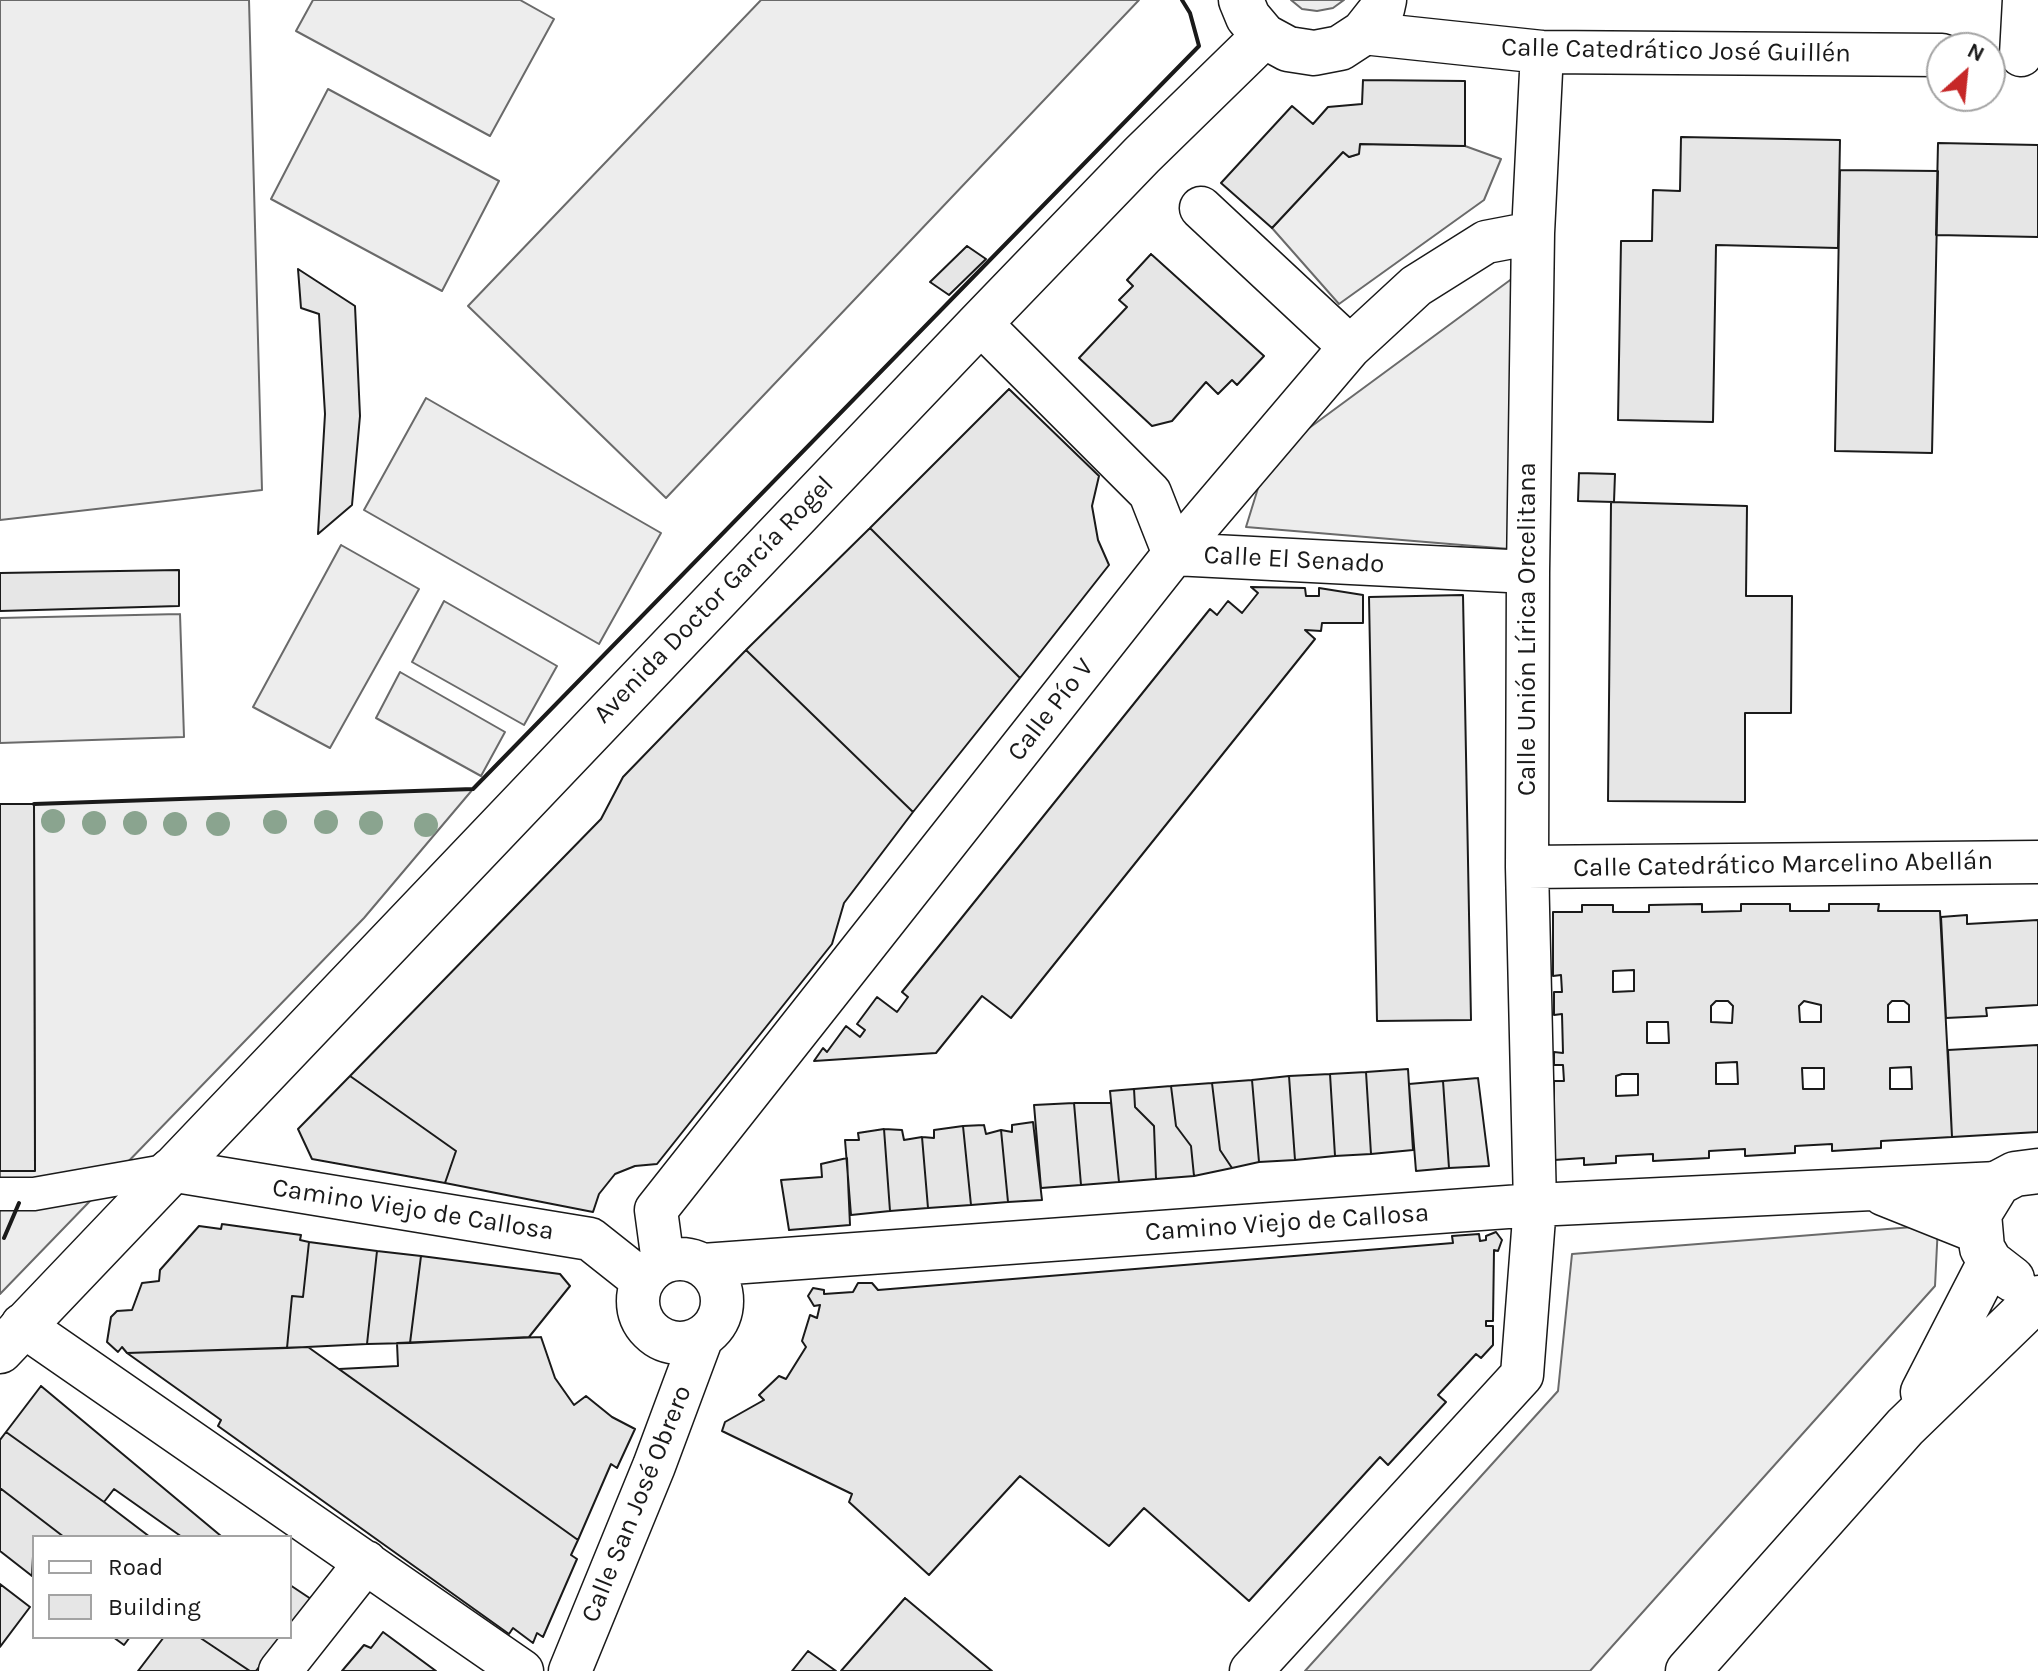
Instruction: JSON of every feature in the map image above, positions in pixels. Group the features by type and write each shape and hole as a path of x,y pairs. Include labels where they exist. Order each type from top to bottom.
{"street":[{"path":"1241,0 1248,17 1264,36 1288,49 1314,53 1340,48 1373,17"},
{"path":"2016,55 2024,0"},
{"name":"Calle Catedrático José Guillén","path":"1373,17 1542,52 1926,55"},
{"name":"Avenida Doctor García Rogel","path":"11,1338 980,323 1142,155 1264,36"},
{"name":"Calle Unión Lírica Orcelitana","path":"1251,1671 1522,1375 1535,1205 1527,867 1528,572 1533,233 1542,52"},
{"path":"1201,208 1350,347"},
{"name":"Calle Pío V","path":"669,1269 656,1210 1174,554 1350,347 1416,286 1486,242 1533,233"},
{"name":"Calle El Senado","path":"980,323 1150,493 1174,554 1528,572"},
{"name":"Calle Catedrático Marcelino Abellán","path":"1527,867 2038,862"},
{"path":"0,1194 34,1194 170,1170"},
{"name":"Camino Viejo de Callosa","path":"170,1170 590,1239 720,1287 722,1301 713,1327 702,1337"},
{"path":"2018,1177 1986,1197 1979,1214 1984,1247 2004,1275 2038,1284"},
{"name":"Camino Viejo de Callosa","path":"669,1269 1535,1205 1871,1189 2018,1177"},
{"name":"Camino Viejo de Callosa","path":"1871,1189 1984,1247"},
{"path":"1905,1427 1984,1247"},
{"path":"669,1269 638,1308 651,1332 676,1343 702,1337"},
{"path":"1688,1671 1905,1427 2038,1298"},
{"name":"Calle San José Obrero","path":"570,1671 654,1466 702,1337"},
{"path":"11,1338 366,1562 522,1671"},
{"path":"280,1671 366,1562"}],"shaded area":[{"path":"0,0 249,0 262,490 0,520"},
{"path":"313,0 520,0 554,19 490,136 296,31"},
{"path":"761,0 1139,0 666,498 468,306"},
{"path":"1291,0 1344,0 1333,8 1317,11 1302,9"},
{"path":"328,89 499,181 442,291 271,199"},
{"path":"1360,144 1465,146 1501,159 1484,200 1339,304 1272,228 1343,152 1349,157 1358,154"},
{"path":"1517,275 1510,549 1246,527 1267,459"},
{"path":"426,398 661,533 599,644 364,510"},
{"path":"341,545 419,589 330,748 253,707"},
{"path":"444,601 557,666 524,725 412,662"},
{"path":"180,614 184,737 0,743 0,618"},
{"path":"400,672 505,732 481,776 376,718"},
{"path":"473,789 364,918 0,1294 0,1171 35,1170 34,804"},
{"path":"1938,1225 1935,1286 1590,1671 1305,1671 1558,1391 1572,1254"}],"building":[{"path":"1363,80 1465,81 1465,146 1360,144 1359,154 1349,157 1343,152 1272,228 1221,183 1292,106 1313,124 1328,107 1362,104"},
{"path":"1681,137 1840,140 1838,248 1716,245 1713,422 1618,420 1621,241 1652,241 1653,190 1680,191"},
{"path":"1938,143 2038,145 2038,237 1936,235"},
{"path":"1840,170 1938,171 1932,453 1835,451"},
{"path":"967,246 986,259 949,295 930,282"},
{"path":"1151,254 1264,356 1237,385 1232,380 1218,394 1206,382 1172,421 1152,426 1079,358 1127,307 1119,300 1133,286 1127,280"},
{"path":"298,269 355,306 360,416 352,505 318,534 325,414 319,314 301,308"},
{"path":"1009,389 1099,476 1092,506 1098,540 1109,565 1020,678 870,528"},
{"path":"1579,473 1615,474 1614,502 1578,501"},
{"path":"1611,502 1747,506 1746,596 1792,596 1791,713 1745,713 1745,802 1608,801"},
{"path":"870,528 1020,678 913,812 746,650"},
{"path":"179,570 179,606 0,611 0,573"},
{"path":"1251,587 1305,588 1306,596 1319,596 1319,588 1363,595 1363,623 1322,623 1321,631 1305,630 1315,639 1011,1018 982,996 936,1053 814,1061 823,1048 827,1052 846,1026 860,1037 865,1030 857,1024 877,997 897,1012 908,997 902,992 1210,609 1217,615 1228,601 1242,613 1258,593"},
{"path":"1463,595 1471,1020 1377,1021 1369,597"},
{"path":"746,650 913,812 844,903 832,944 657,1164 635,1166 615,1174 599,1194 593,1212 445,1183 456,1151 350,1076 601,819 623,777"},
{"path":"0,804 34,804 35,1171 0,1171"},
{"path":"1702,904 1702,912 1741,911 1741,904 1790,904 1790,911 1829,911 1829,904 1879,904 1878,911 1940,911 1952,1137 1881,1141 1881,1148 1832,1151 1832,1144 1795,1146 1795,1153 1745,1156 1745,1149 1709,1151 1709,1158 1653,1161 1653,1154 1616,1156 1616,1163 1584,1165 1584,1158 1554,1160 1554,1081 1564,1081 1563,1065 1554,1065 1554,1052 1563,1053 1562,1014 1554,1015 1554,992 1562,992 1561,975 1553,976 1553,912 1582,912 1582,905 1613,905 1613,912 1649,912 1649,905","holes":["1634,970 1634,991 1613,992 1613,971","1716,1001 1728,1001 1733,1006 1732,1023 1711,1022 1711,1006","1804,1001 1821,1005 1821,1022 1800,1022 1799,1006","1892,1001 1904,1001 1909,1005 1909,1022 1888,1022 1888,1005","1647,1022 1668,1022 1669,1043 1647,1043","1737,1062 1738,1084 1716,1084 1716,1063","1911,1067 1912,1089 1890,1089 1890,1068","1802,1068 1824,1068 1824,1089 1803,1089","1638,1074 1638,1095 1616,1096 1616,1076"]},
{"path":"1967,915 1967,924 2038,920 2038,1005 1986,1008 1987,1016 1946,1018 1941,917"},
{"path":"2038,1045 2038,1132 1952,1137 1948,1050"},
{"path":"1408,1069 1413,1150 1371,1154 1366,1072"},
{"path":"1366,1072 1371,1154 1335,1156 1330,1074"},
{"path":"1330,1074 1335,1156 1295,1160 1289,1076"},
{"path":"350,1076 456,1151 445,1183 312,1159 298,1129"},
{"path":"1289,1076 1295,1160 1259,1162 1252,1080"},
{"path":"1478,1078 1489,1166 1449,1168 1443,1081"},
{"path":"1252,1080 1259,1162 1232,1168 1220,1150 1212,1083"},
{"path":"1443,1081 1449,1168 1416,1171 1409,1084"},
{"path":"1212,1083 1220,1150 1232,1168 1194,1176 1191,1146 1176,1126 1171,1086"},
{"path":"1171,1086 1176,1126 1191,1146 1194,1176 1156,1179 1154,1126 1135,1107 1134,1089"},
{"path":"1134,1089 1135,1107 1154,1126 1156,1179 1119,1182 1110,1091"},
{"path":"1074,1103 1111,1103 1119,1182 1081,1185"},
{"path":"1074,1103 1081,1185 1041,1188 1034,1105"},
{"path":"1033,1122 1042,1200 1008,1202 1001,1130 1012,1132 1012,1125"},
{"path":"984,1125 986,1134 1001,1130 1008,1202 971,1205 963,1126"},
{"path":"963,1126 971,1205 928,1208 922,1137 934,1138 934,1130"},
{"path":"884,1129 890,1211 851,1215 845,1140 859,1140 858,1133"},
{"path":"884,1129 902,1130 904,1140 922,1137 928,1208 890,1211"},
{"path":"847,1158 850,1225 789,1230 781,1180 822,1177 821,1164"},
{"path":"222,1224 301,1235 300,1240 309,1242 303,1297 292,1296 287,1348 127,1353 122,1347 118,1352 107,1342 111,1317 117,1311 132,1310 142,1283 159,1281 160,1270 199,1226 221,1229"},
{"path":"1496,1232 1502,1240 1498,1251 1494,1250 1493,1321 1486,1321 1486,1326 1493,1326 1493,1345 1481,1358 1476,1354 1438,1395 1446,1402 1388,1465 1380,1457 1249,1601 1144,1508 1109,1546 1020,1476 929,1575 849,1502 852,1494 722,1431 725,1422 764,1400 759,1395 779,1376 786,1379 806,1347 802,1341 810,1315 817,1318 820,1305 814,1306 808,1296 813,1288 824,1290 824,1294 853,1292 858,1283 872,1283 878,1290 1453,1243 1452,1236 1479,1234 1480,1241"},
{"path":"309,1242 377,1251 367,1344 287,1348 292,1296 303,1297"},
{"path":"377,1251 421,1256 410,1343 367,1344"},
{"path":"421,1256 560,1274 570,1286 529,1337 410,1343"},
{"path":"541,1337 555,1378 574,1405 586,1396 612,1417 635,1429 617,1468 611,1464 578,1540 339,1369 398,1366 397,1343"},
{"path":"308,1347 578,1540 571,1555 577,1559 543,1637 537,1633 533,1643 513,1628 509,1634 218,1426 221,1420 127,1353"},
{"path":"41,1386 220,1535 179,1535 114,1489 104,1502 6,1432"},
{"path":"6,1432 147,1535 61,1535 0,1488 0,1440"},
{"path":"0,1488 61,1535 32,1535 32,1576 0,1551"},
{"path":"0,1584 30,1607 0,1647"},
{"path":"292,1586 314,1601 292,1628"},
{"path":"905,1598 992,1671 841,1671"},
{"path":"383,1632 436,1671 342,1671 364,1645 371,1648"},
{"path":"162,1639 202,1639 250,1671 138,1671"},
{"path":"202,1639 282,1639 256,1671 250,1671"},
{"path":"808,1651 836,1671 792,1671"}],"wall":[{"path":"34,804 473,789 1199,46 1190,13 1182,0"},
{"path":"4,1238 19,1203"}]}
